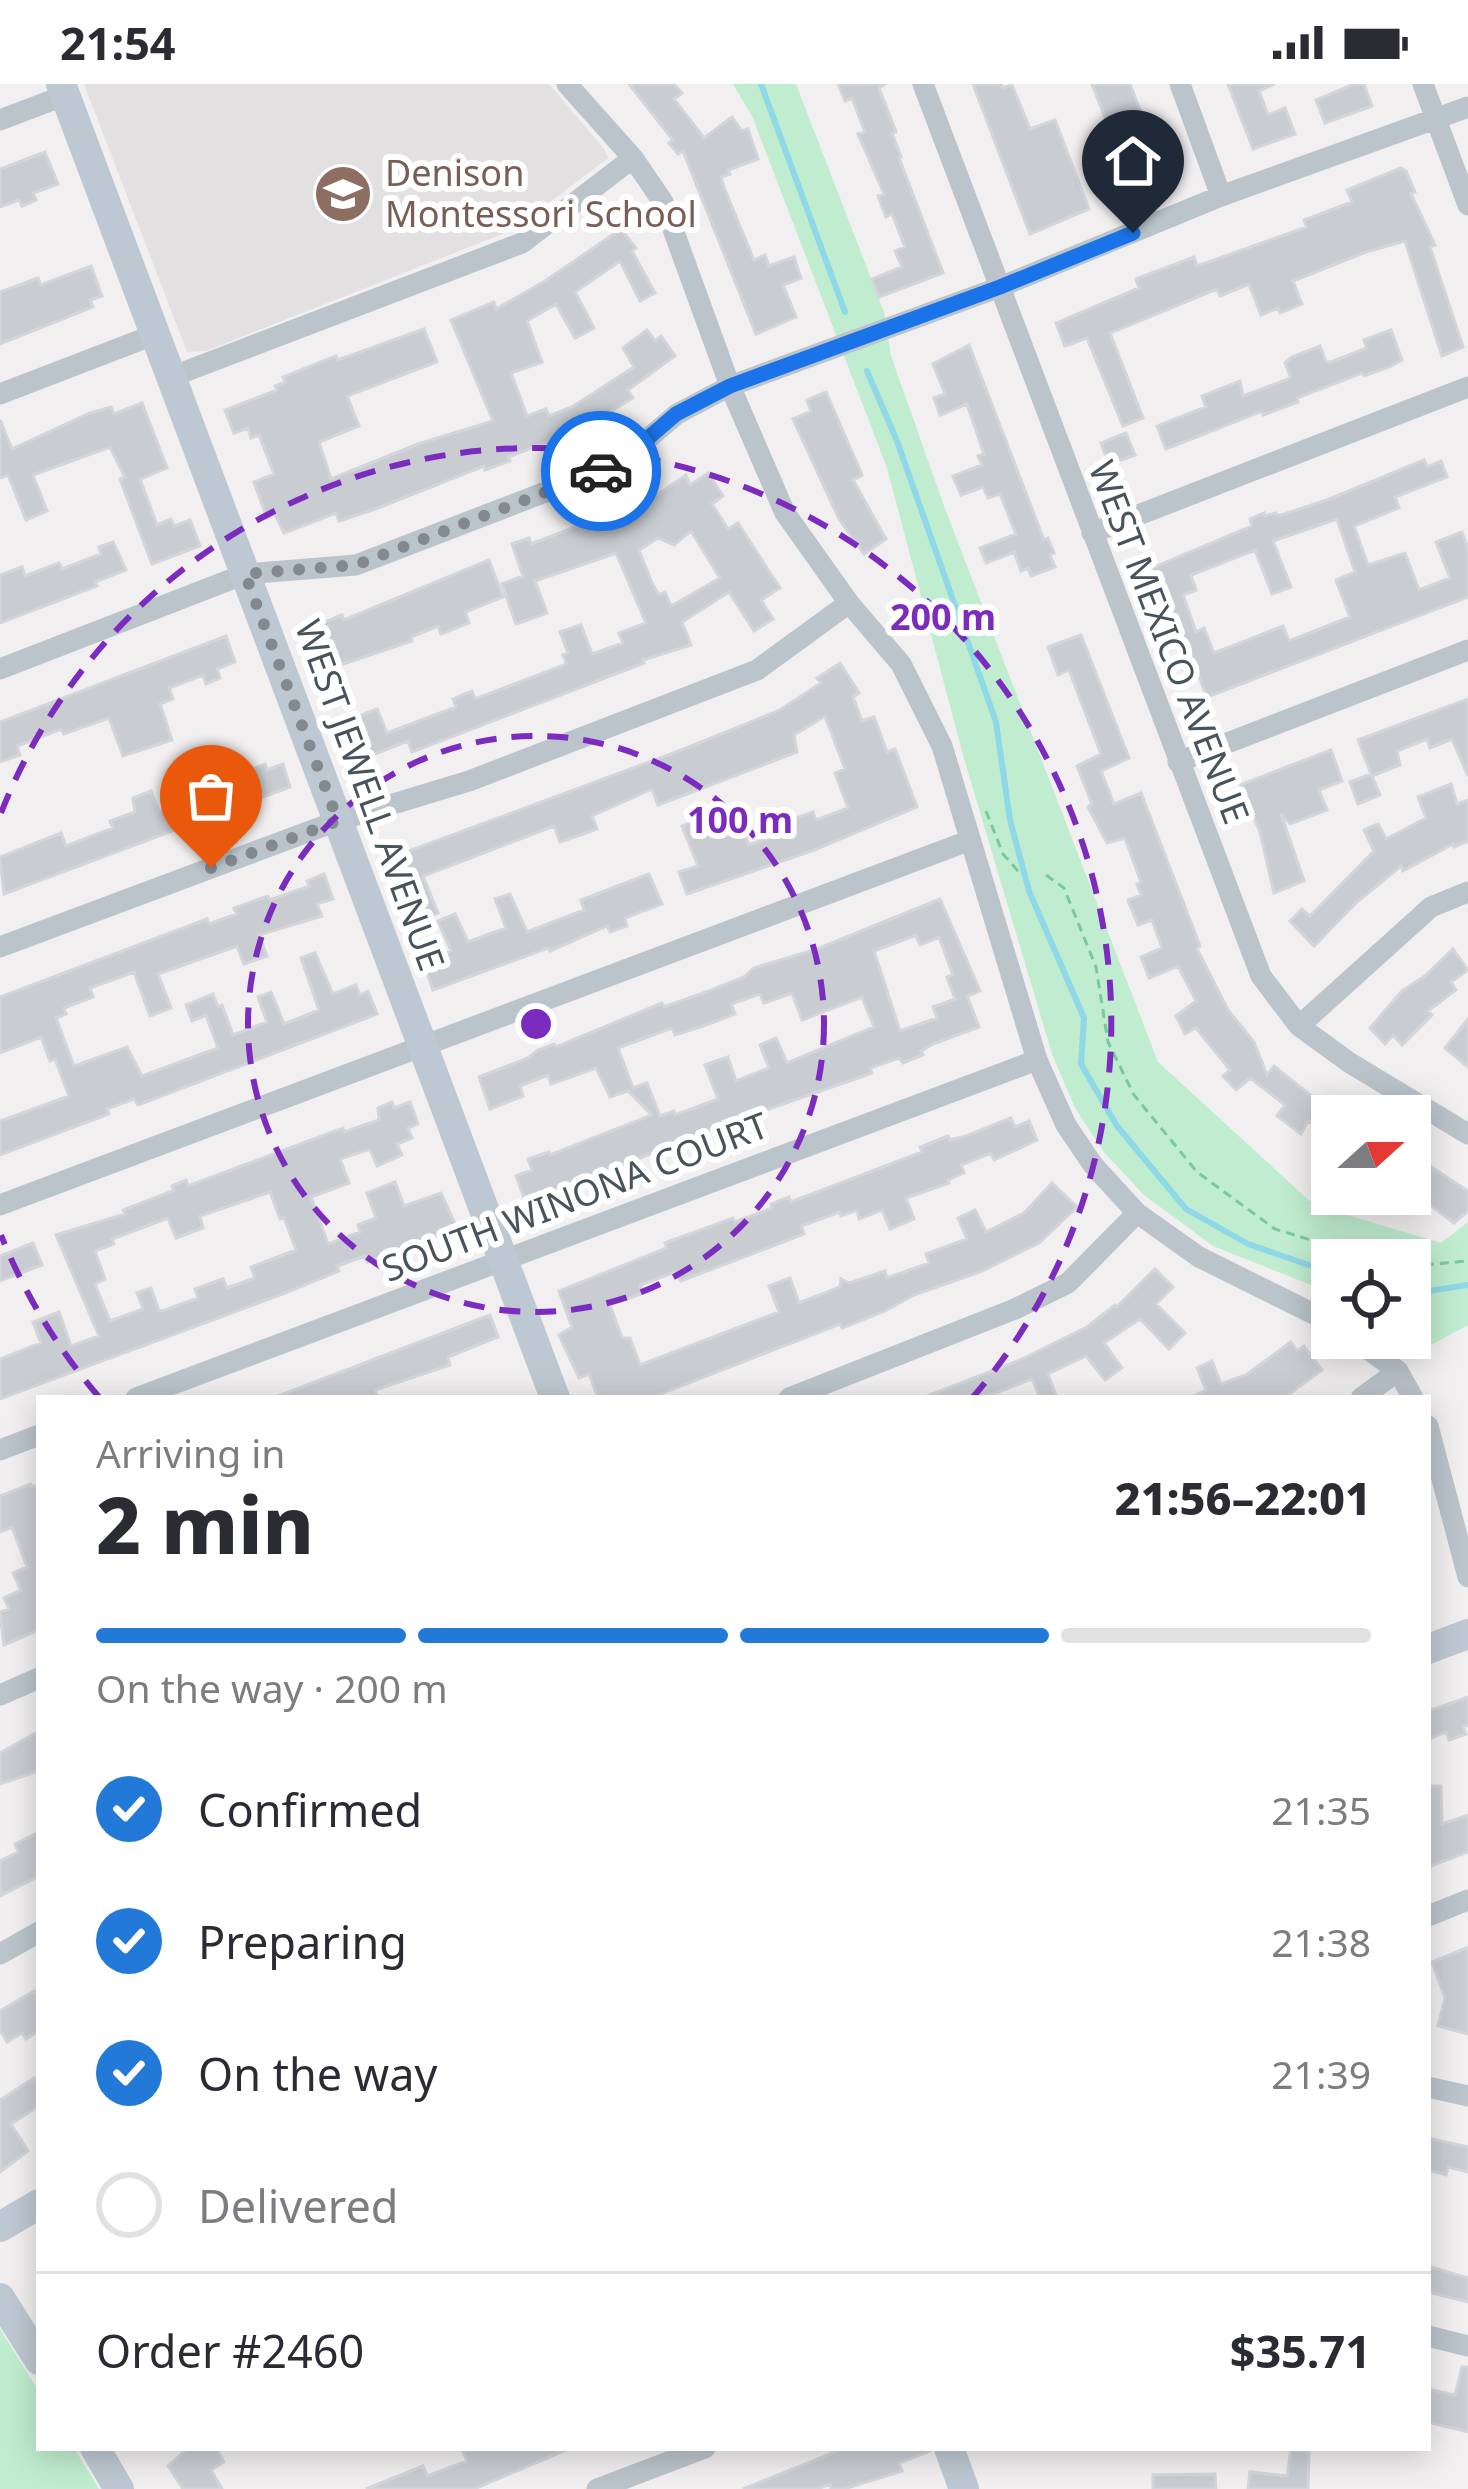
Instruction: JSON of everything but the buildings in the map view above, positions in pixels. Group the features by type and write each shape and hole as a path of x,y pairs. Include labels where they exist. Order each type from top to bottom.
{"main road":[{"name":"WEST JEWELL AVENUE","path":"64,90 554,1395"},
{"path":"1431,1648 1468,1634"},
{"path":"0,2228 36,2206"},
{"path":"0,2298 36,2355"},
{"path":"99,2451 118,2489"},
{"path":"950,2451 964,2489"}],"street":[{"path":"568,84 633,158 663,202 730,386 784,513 849,603 901,664 942,746 1037,1060 1066,1125 1093,1165 1137,1213 1199,1257 1311,1313"},
{"name":"WEST MEXICO AVENUE","path":"923,84 1261,976 1299,1026 1350,1063 1468,1134"},
{"path":"1180,84 1221,196"},
{"path":"1423,84 1468,205"},
{"path":"0,120 64,90"},
{"path":"0,669 245,574 356,565 618,464 676,414 730,386 1468,106"},
{"path":"171,376 521,243 633,158"},
{"path":"0,394 156,334"},
{"path":"1092,533 1468,387"},
{"path":"0,947 338,821 469,781 757,670 849,603"},
{"path":"1178,762 1468,650"},
{"path":"0,1204 968,841"},
{"path":"1299,1026 1431,907 1468,892"},
{"name":"SOUTH WINONA COURT","path":"144,1395 1037,1060"},
{"path":"797,1395 1016,1309 1068,1283 1137,1213"},
{"path":"1381,1359 1397,1371 1411,1395"},
{"path":"1364,1395 1397,1371"},
{"path":"0,1450 36,1436"},
{"path":"1431,1437 1468,1576"},
{"path":"0,1695 36,1679"},
{"path":"1431,1915 1468,1900"},
{"path":"0,1954 36,1934"},
{"path":"1431,2088 1468,2096"},
{"path":"1431,2337 1468,2346"},
{"path":"597,2489 697,2451"}],"path":[{"path":"959,810 988,811 1003,854 1018,871"},
{"path":"1046,875 1064,888 1096,967 1108,1042 1134,1095 1197,1172 1275,1228 1311,1239"},
{"path":"1431,1264 1468,1261"}],"shaded area":[{"name":"Denison Montessori School","path":"84,84 549,84 608,158 515,229 206,351 187,352"}],"green space":[{"path":"733,84 796,84 884,312 891,356 944,506 1158,1062 1311,1202 1311,1215 1347,1215 1428,1239 1311,1239 1311,1285 1213,1246 1144,1195 1104,1152 1075,1108 1052,1054 963,755 887,468 752,116"},
{"path":"1468,1222 1468,1325 1431,1345 1431,1240 1441,1243"},
{"path":"0,2329 36,2387 36,2451 76,2451 99,2489 0,2489"}],"waterway":[{"path":"761,84 845,312"},
{"path":"867,371 897,441 996,722 1010,820 1029,891 1084,1018 1081,1064 1117,1126 1186,1209 1248,1244 1311,1266"},
{"path":"1431,1291 1468,1285"}],"way so far":[{"path":"211,868 338,821 245,574 356,565 601,471"}],"place":[{"name":"Denison Montessori School","path":"343,194"}],"route":[{"path":"601,471 618,464 676,414 730,386 1133,233"}]}
